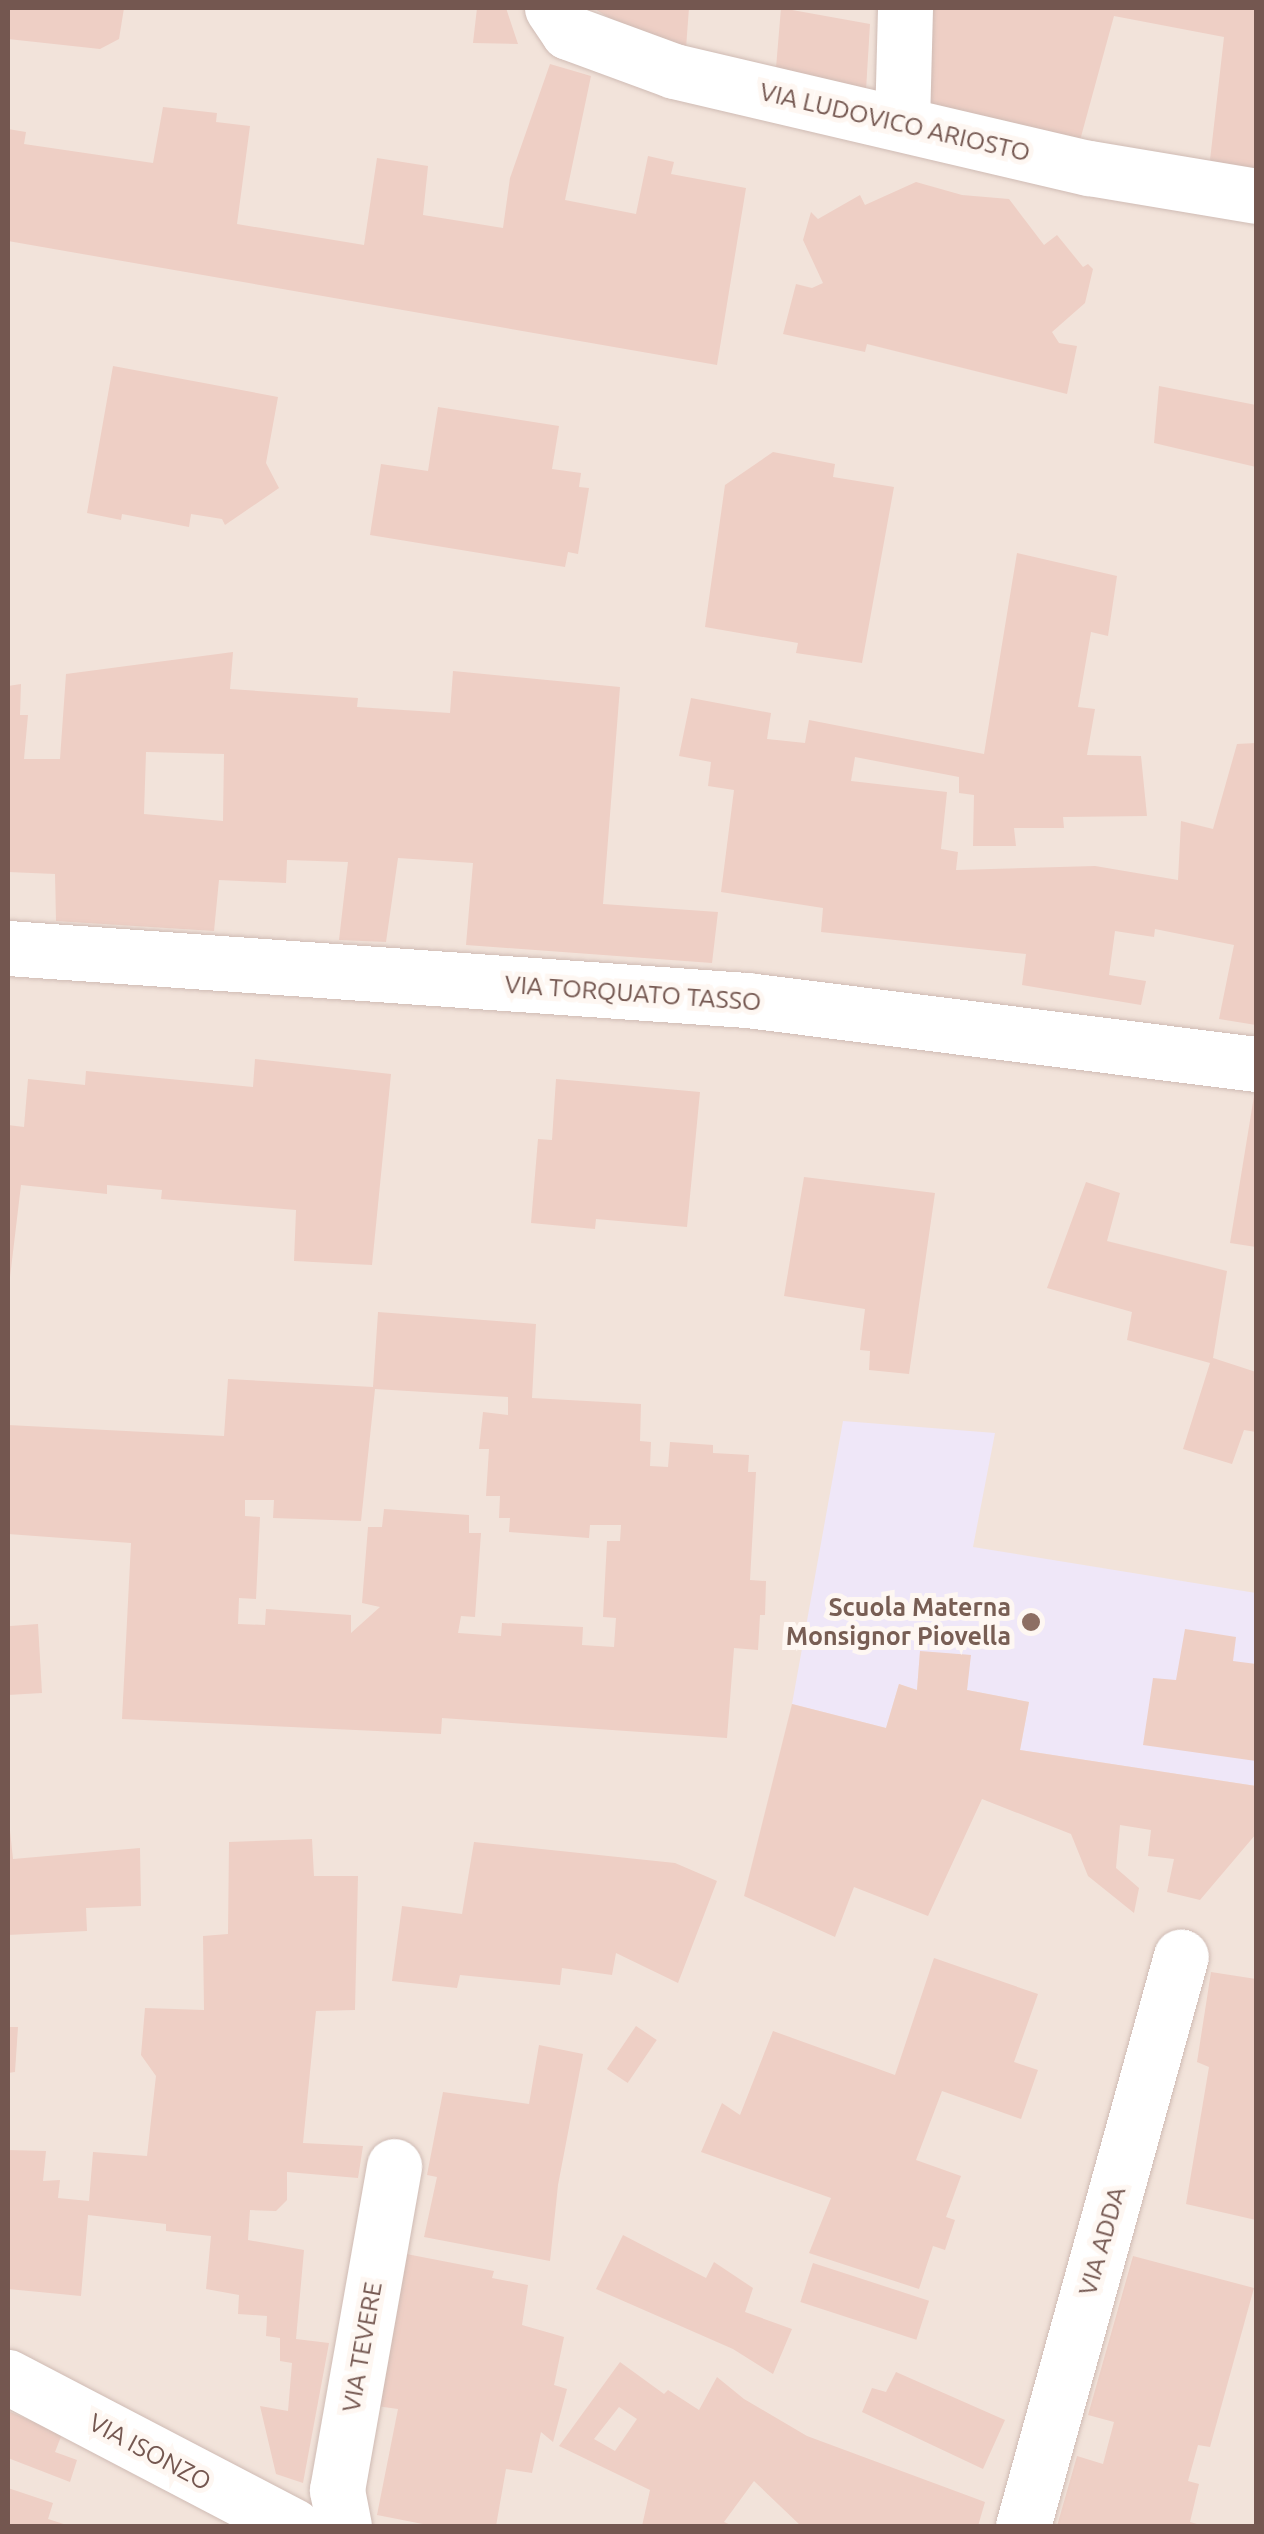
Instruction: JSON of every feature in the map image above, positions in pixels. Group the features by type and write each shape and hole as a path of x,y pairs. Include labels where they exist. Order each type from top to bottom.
{"street":[{"name":"VIA LUDOVICO ARIOSTO","path":"552,8 568,32 674,71 1089,168 1256,196"},
{"path":"902,123 905,8"},
{"name":"VIA TORQUATO TASSO","path":"8,948 747,1000 1256,1064"},
{"name":"VIA ADDA","path":"1023,2526 1182,1956"},
{"name":"VIA TEVERE","path":"344,2526 337,2490 394,2166"},
{"name":"VIA ISONZO","path":"8,2377 293,2526"}],"shaded area":[{"path":"8,8 1256,8 1256,2526 8,2526"},
{"name":"Scuola Materna Monsignor Piovella","path":"843,1421 995,1433 973,1547 1256,1593 1256,1786 1020,1750 1029,1702 967,1690 970,1655 920,1652 917,1690 899,1684 886,1728 792,1704"}],"building":[{"path":"8,8 124,8 119,39 100,49 8,39"},
{"path":"477,8 506,8 518,44 473,43"},
{"path":"593,8 689,8 686,48 631,31"},
{"path":"781,8 870,24 866,90 776,68"},
{"path":"926,8 1256,8 1256,176 1209,169 1224,37 1114,16 1079,144 925,103"},
{"path":"550,64 591,76 565,200 636,214 648,156 674,162 671,174 746,188 717,365 8,241 8,129 26,132 24,144 153,163 163,107 217,113 216,122 250,126 237,224 364,245 377,158 428,166 423,215 503,228 510,178"},
{"path":"916,182 962,195 1009,199 1044,245 1057,235 1083,267 1088,264 1093,269 1085,303 1052,332 1059,343 1077,346 1067,394 867,344 865,352 783,334 796,284 812,288 823,283 803,240 811,212 818,219 860,195 865,205"},
{"path":"113,366 278,397 266,463 279,488 225,525 222,519 191,514 189,527 122,514 121,520 87,513"},
{"path":"1159,386 1256,405 1256,467 1154,443"},
{"path":"438,407 559,426 552,469 581,473 579,487 589,488 578,554 568,552 565,567 370,535 381,464 428,471"},
{"path":"773,452 835,464 833,477 894,487 862,663 796,653 798,643 705,627 725,485"},
{"path":"1017,553 1117,576 1108,636 1091,632 1078,707 1095,709 1087,755 1141,756 1147,816 1063,817 1064,828 1014,828 1016,846 973,846 974,795 959,793 959,777 855,757 851,781 947,792 941,849 958,852 956,870 1095,866 1178,880 1181,821 1213,829 1237,744 1256,743 1256,1025 1219,1019 1234,945 1155,929 1154,937 1115,931 1109,975 1146,981 1141,1005 1022,985 1026,954 821,932 823,908 721,892 734,790 708,786 711,762 679,756 691,698 771,713 767,739 805,743 809,720 984,754"},
{"path":"233,652 230,689 358,698 357,707 450,713 453,671 620,687 603,904 718,912 712,963 466,945 473,863 398,858 386,942 339,940 348,862 287,860 286,883 219,880 214,931 56,921 55,874 8,872 8,686 21,684 20,715 28,715 24,759 60,759 66,674","holes":["146,752 224,754 223,821 144,814"]},
{"path":"255,1059 391,1074 372,1265 294,1261 296,1210 161,1199 162,1190 107,1185 107,1194 21,1185 8,1294 8,1125 24,1127 28,1079 85,1085 86,1071 253,1087"},
{"path":"556,1079 700,1092 687,1227 596,1219 595,1229 531,1223 538,1139 552,1140"},
{"path":"1256,1096 1256,1247 1230,1243"},
{"path":"804,1177 935,1193 909,1374 869,1370 870,1351 860,1350 865,1309 784,1296"},
{"path":"1086,1182 1120,1193 1107,1241 1227,1271 1213,1358 1256,1372 1256,1432 1244,1430 1232,1464 1183,1449 1210,1363 1127,1340 1132,1312 1047,1288"},
{"path":"378,1312 536,1324 532,1398 641,1404 640,1441 651,1442 650,1466 668,1467 670,1442 713,1445 713,1453 749,1455 748,1472 756,1472 750,1580 766,1581 765,1615 760,1615 758,1650 734,1648 727,1738 442,1718 441,1734 122,1719 131,1543 8,1534 8,1425 224,1436 228,1379 373,1387","holes":["375,1389 508,1397 508,1415 483,1412 479,1449 489,1449 486,1496 500,1496 499,1518 510,1518 509,1532 589,1538 590,1525 621,1525 620,1541 607,1541 603,1617 616,1618 614,1647 582,1645 583,1627 502,1623 501,1636 458,1633 461,1616 475,1617 481,1533 469,1533 469,1515 384,1509 382,1527 368,1527 362,1603 380,1607 351,1633 351,1615 266,1609 265,1625 238,1624 239,1598 256,1599 260,1517 245,1516 245,1500 274,1500 273,1518 361,1521"]},
{"path":"38,1624 42,1693 8,1695 10,1626"},
{"path":"1185,1629 1236,1637 1233,1661 1256,1664 1256,1761 1143,1745 1153,1678 1176,1680"},
{"path":"920,1651 971,1655 967,1690 1029,1702 1020,1750 1256,1786 1256,1834 1200,1900 1167,1892 1174,1859 1148,1856 1151,1830 1120,1825 1116,1868 1139,1888 1134,1913 1088,1876 1071,1834 982,1799 928,1916 854,1887 835,1937 744,1896 792,1704 886,1728 899,1684 917,1690"},
{"path":"8,1812 13,1859 140,1848 141,1906 86,1908 87,1931 8,1935"},
{"path":"312,1839 314,1876 358,1876 355,2010 316,2011 303,2143 363,2146 358,2178 287,2172 287,2200 276,2211 250,2210 248,2240 304,2250 296,2339 329,2343 303,2483 276,2474 260,2406 288,2411 292,2363 280,2361 280,2338 266,2336 267,2316 238,2314 239,2295 206,2289 211,2236 166,2231 166,2224 88,2215 81,2296 8,2289 8,2150 46,2151 43,2181 60,2180 58,2198 89,2201 93,2152 147,2156 156,2076 141,2055 145,2008 204,2010 203,1936 228,1934 229,1842"},
{"path":"474,1842 675,1863 717,1881 678,1983 616,1953 612,1975 562,1968 560,1985 460,1975 457,1988 392,1981 402,1906 462,1914"},
{"path":"934,1958 1038,1994 1014,2062 1038,2070 1021,2119 942,2091 916,2160 961,2176 946,2217 955,2220 945,2250 933,2246 919,2289 809,2253 831,2198 701,2152 722,2103 740,2115 773,2031 895,2075"},
{"path":"1211,1972 1256,1979 1256,2220 1186,2204 1209,2067 1197,2062"},
{"path":"636,2026 657,2040 628,2083 607,2069"},
{"path":"8,2027 18,2027 15,2072 8,2073"},
{"path":"539,2045 583,2054 558,2185 550,2261 424,2237 437,2177 427,2175 443,2092 529,2104"},
{"path":"623,2235 706,2278 714,2262 753,2288 745,2312 792,2329 773,2374 733,2349 596,2289"},
{"path":"391,2251 494,2271 492,2278 528,2285 522,2325 564,2337 554,2385 567,2389 553,2442 541,2432 532,2473 506,2469 496,2526 433,2526 377,2515 398,2409 362,2404"},
{"path":"1133,2256 1254,2288 1210,2447 1198,2445 1188,2481 1199,2484 1190,2522 1204,2526 1057,2526 1077,2456 1103,2464 1114,2422 1088,2415"},
{"path":"813,2263 929,2301 916,2340 800,2302"},
{"path":"620,2362 664,2394 668,2390 699,2410 717,2377 744,2399 807,2436 985,2502 978,2526 801,2526 754,2481 724,2522 733,2526 642,2526 650,2490 559,2446","holes":["619,2407 637,2419 615,2451 594,2439"]},
{"path":"896,2372 1005,2420 983,2469 862,2412 872,2388 886,2392"},
{"path":"8,2411 62,2434 55,2452 77,2460 70,2482 8,2458"},
{"path":"8,2488 53,2503 48,2519 70,2526 8,2526"}],"place":[{"name":"Scuola Materna Monsignor Piovella","path":"1031,1622"}]}
